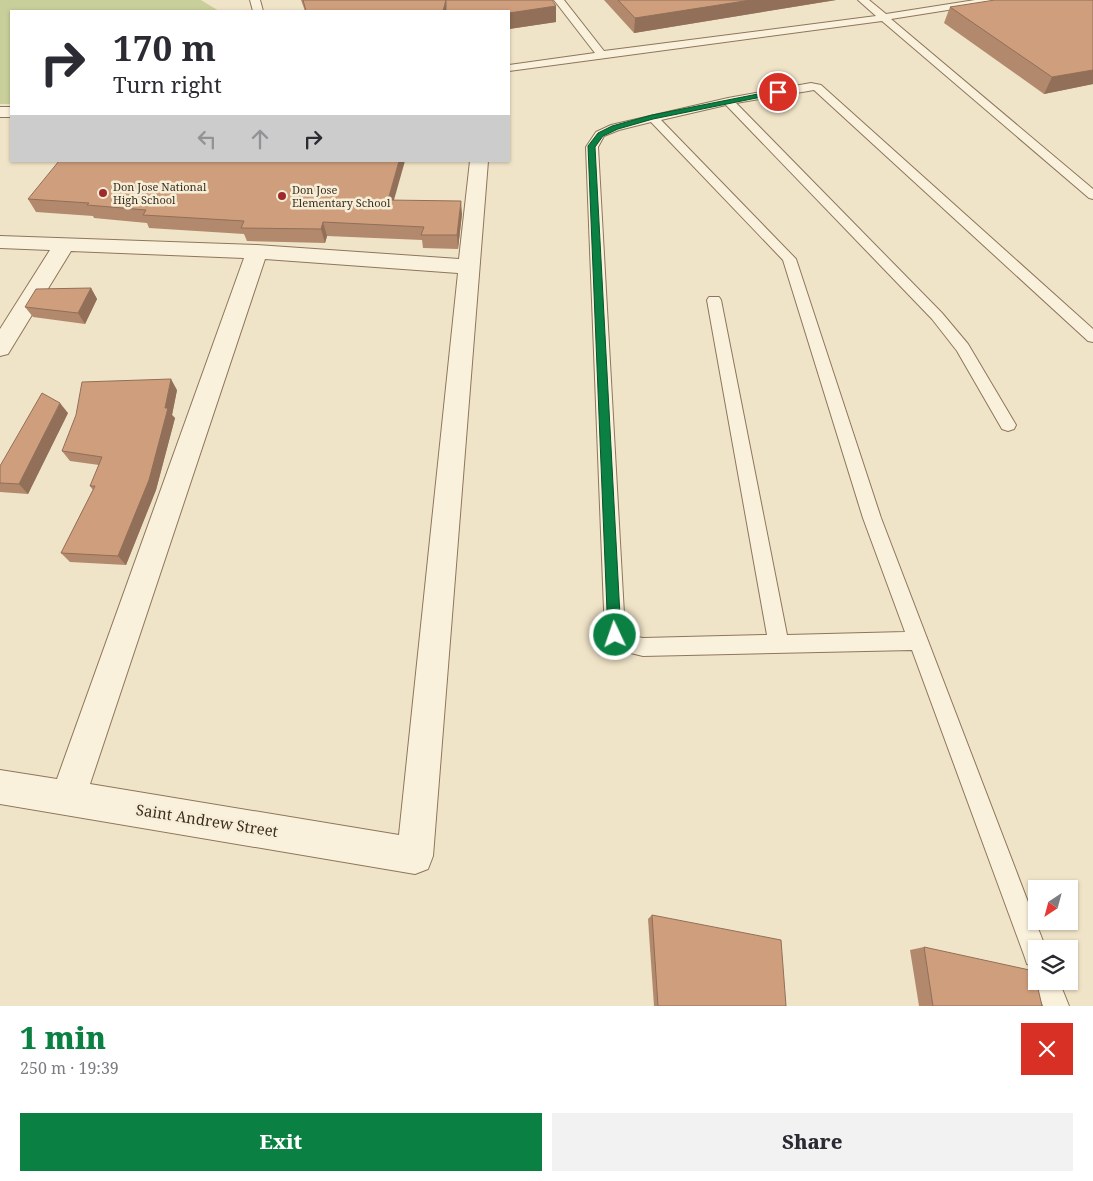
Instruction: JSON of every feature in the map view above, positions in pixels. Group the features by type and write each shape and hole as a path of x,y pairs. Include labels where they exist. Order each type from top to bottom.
{"street":[{"path":"0,242 257,252 470,267 479,162"},
{"path":"0,348 64,244"},
{"path":"68,798 257,252"},
{"name":"Saint Andrew Street","path":"0,787 415,856 470,267"}],"lane":[{"path":"559,0 601,54"},
{"path":"862,0 886,18 1063,171 1093,194"},
{"path":"510,68 601,54 886,18 992,0"},
{"path":"917,641 643,647 621,643 615,635 592,146 600,134 615,127 652,117 811,86 821,89 1093,337"},
{"path":"728,101 937,316 963,348 1008,425"},
{"path":"652,117 789,259 872,518 1030,940"},
{"path":"714,300 779,644"},
{"path":"1050,990 1056,1006"}],"green space":[{"path":"0,0 201,0 217,10 10,10 10,104 0,104"}],"building":[{"path":"303,0 446,0 443,10 306,10"},
{"path":"446,0 552,0 556,6 510,13 510,10 446,10"},
{"path":"618,0 751,0 635,18"},
{"path":"995,0 1093,0 1093,70 1052,77 950,7"},
{"name":"Don Jose Elementary School","path":"58,162 399,162 388,200 461,201 457,235 421,235 424,227 323,222 321,229 241,228 244,221 143,215 146,210 87,205 89,203 28,199"},
{"path":"91,288 78,313 25,307 36,289"},
{"path":"171,379 165,408 168,408 149,480 118,556 61,553 95,486 90,486 102,457 62,451 76,415 82,382"},
{"path":"42,393 60,403 19,484 0,483 0,466"},
{"path":"652,915 781,940 786,1006 658,1006"},
{"path":"924,947 1028,970 1028,990 1038,990 1042,1006 933,1006"}],"place":[{"name":"Don Jose National High School","path":"103,193"},
{"name":"Don Jose Elementary School","path":"282,196"}],"route":[{"path":"615,635 592,146 600,134 615,127 652,117 778,92"}]}
